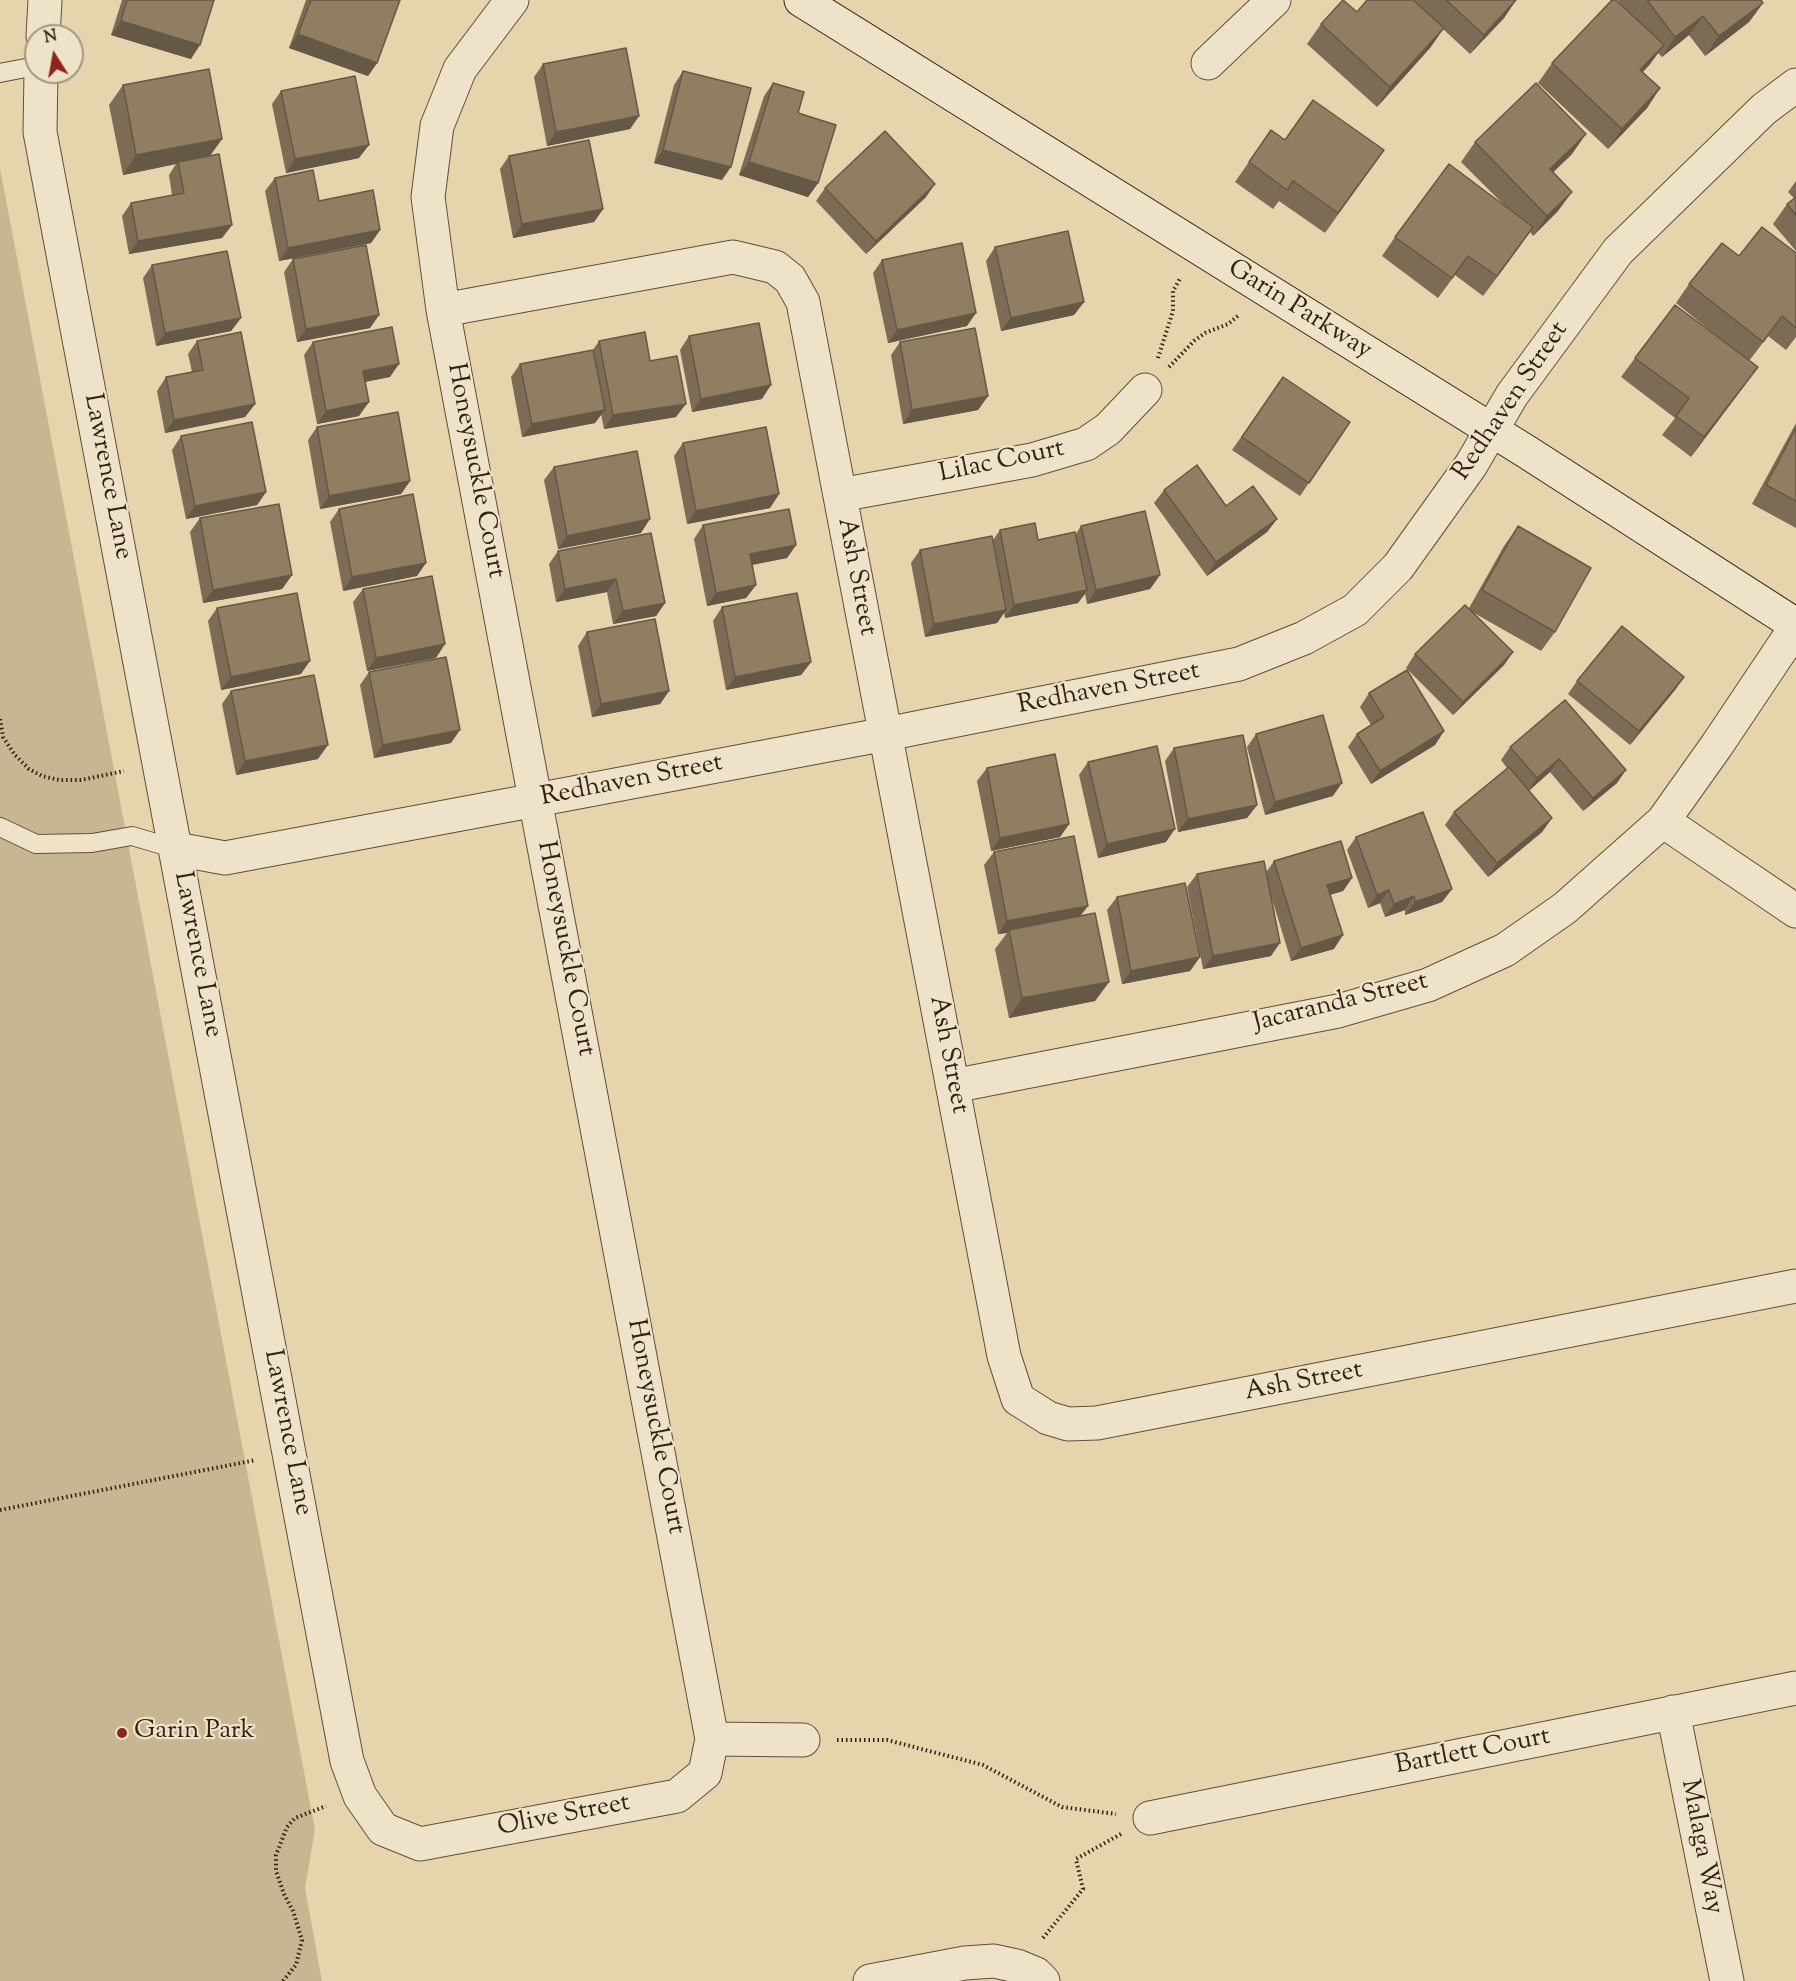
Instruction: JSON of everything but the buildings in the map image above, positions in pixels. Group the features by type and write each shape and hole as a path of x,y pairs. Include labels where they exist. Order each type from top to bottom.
{"street":[{"path":"44,24 45,0"},
{"name":"Honeysuckle Court","path":"512,0 460,69 437,126 428,197 443,310 712,1739"},
{"name":"Garin Parkway","path":"801,0 1491,430 1796,626"},
{"path":"1208,63 1274,0"},
{"name":"Lawrence Lane","path":"41,84 40,132 291,1454 347,1761 360,1796 383,1829"},
{"name":"Redhaven Street","path":"176,849 225,858 536,800 1239,664 1304,638 1355,610 1398,567 1471,465 1512,395 1618,251 1764,109 1796,85"},
{"name":"Ash Street","path":"443,310 733,257 775,267 790,279 802,302 1005,1356 1018,1398 1048,1418 1068,1424 1097,1423 1796,1286"},
{"name":"Lilac Court","path":"840,495 1032,460 1086,444 1108,429 1147,389"},
{"name":"Jacaranda Street","path":"953,1086 1338,1011 1428,985 1505,950 1565,909 1662,821 1718,745 1796,626"},
{"path":"1662,821 1796,911"},
{"name":"Bartlett Court","path":"1150,1818 1796,1688"},
{"name":"Malaga Way","path":"1673,1712 1727,1981"},
{"path":"712,1739 803,1740"},
{"name":"Olive Street","path":"383,1829 420,1844 677,1796 705,1773 712,1739"},
{"path":"870,1981 965,1963 994,1961 1030,1974"}],"lane":[{"path":"0,73 24,68"},
{"path":"0,827 36,844 92,843 132,836 176,849"}],"path":[{"path":"1147,389 1173,311 1173,291 1197,247"},
{"path":"1147,389 1194,341 1204,333 1228,324 1265,290"},
{"path":"0,719 3,737 15,755 29,769 42,776 59,780 81,780 160,764"},
{"path":"0,1510 291,1454"},
{"path":"803,1740 887,1740 982,1765 1062,1807 1150,1818"},
{"path":"283,1981 296,1965 302,1940 293,1911 276,1871 276,1855 280,1840 295,1818 306,1812 360,1796"},
{"path":"1030,1974 1047,1934 1083,1889 1076,1859 1150,1818"}],"shaded area":[{"path":"0,168 315,1830 305,1888 322,1981 0,1981"}],"place":[{"name":"Garin Park","path":"122,1733"}]}
